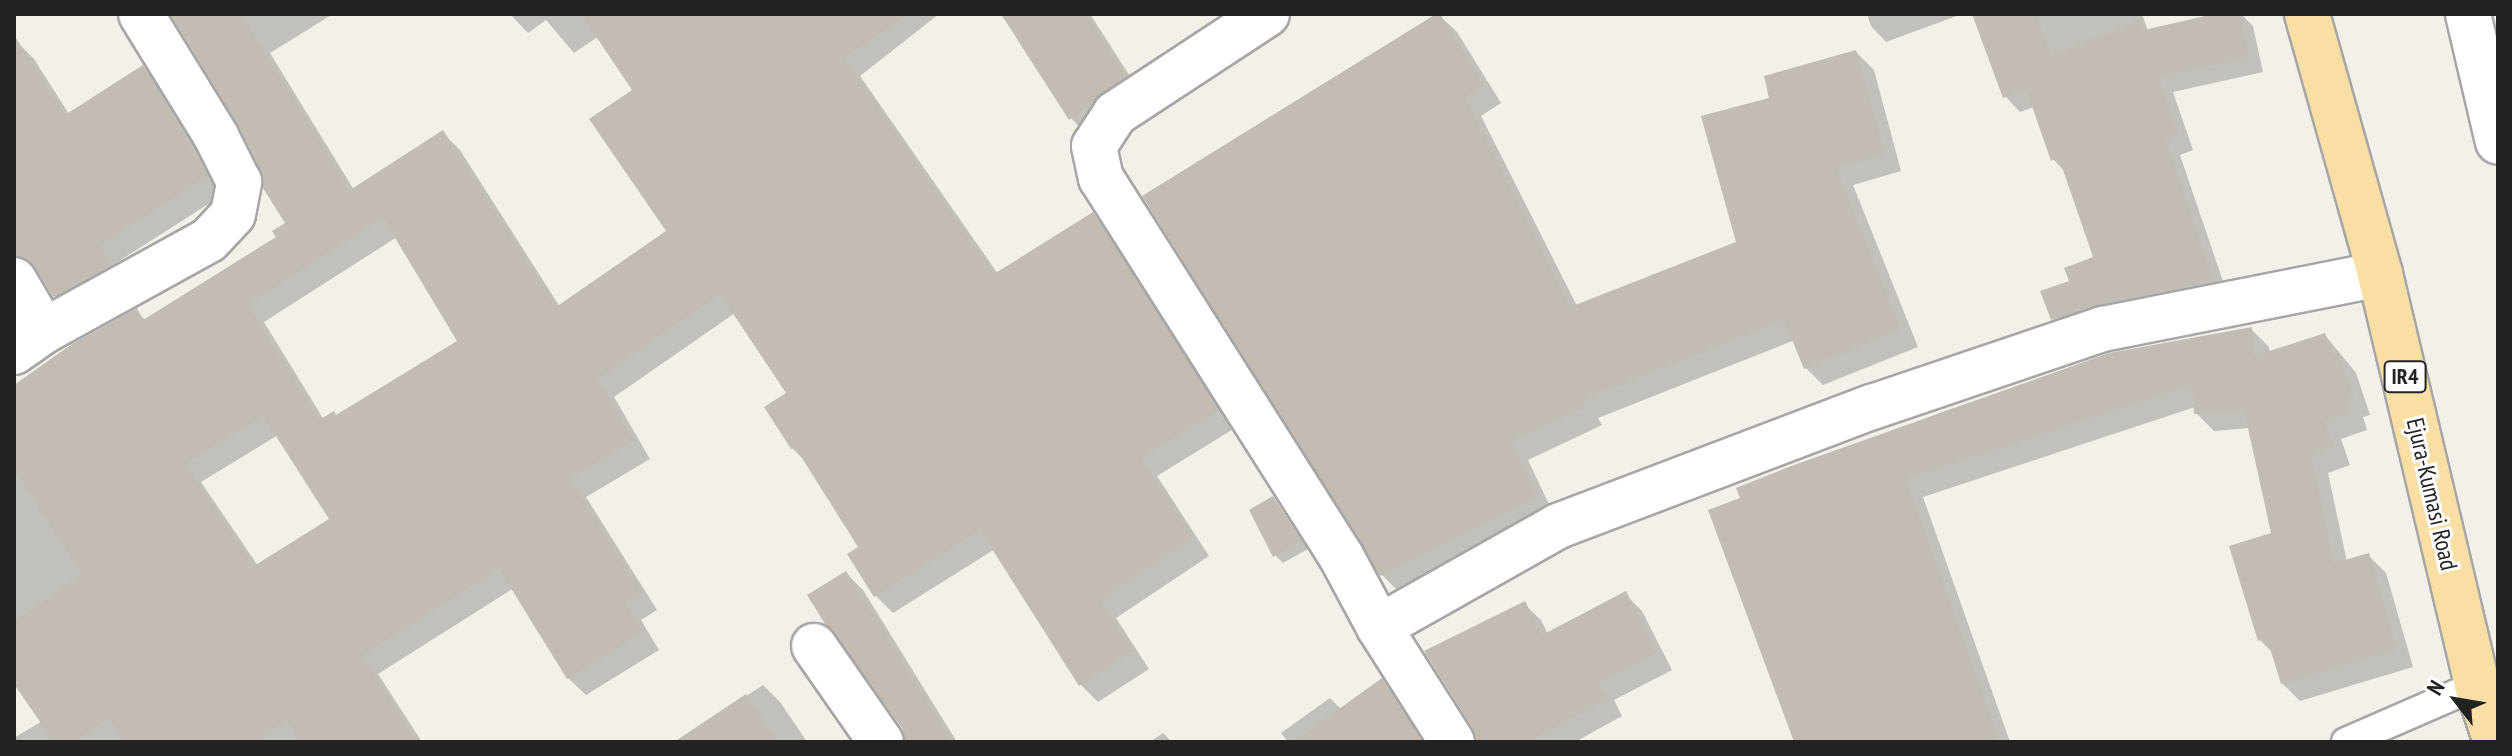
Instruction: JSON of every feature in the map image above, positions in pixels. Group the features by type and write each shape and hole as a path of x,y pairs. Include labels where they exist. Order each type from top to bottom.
{"main road":[{"name":"Ejura-Kumasi Road","path":"2307,14 2380,274 2477,685 2496,742"}],"street":[{"path":"14,280 29,341 209,240 233,214 239,182 216,136 141,14"},
{"path":"1267,14 1115,114 1094,146 1101,178 1341,556 1379,627 1452,742"},
{"path":"2468,14 2492,88 2498,142"},
{"path":"1379,627 1558,526 1872,407 2103,329 2380,274"},
{"path":"814,646 881,742"}],"lane":[{"path":"2346,742 2477,685"}],"building":[{"path":"170,14 241,14 350,190 443,130 556,307 666,231 589,119 632,90 581,14 910,14 844,58 994,274 1093,212 1219,410 1141,458 1193,538 1100,600 1133,651 1079,686 980,530 874,597 847,554 858,547 795,447 791,449 764,407 786,393 720,294 598,379 634,441 570,479 641,592 625,602 643,632 567,679 499,569 362,656 418,742 301,742 287,720 255,742 125,742 109,718 75,742 54,742 14,684 14,621 82,574 14,469 14,385 72,344 137,308 143,320 276,237 272,231 285,223 263,188 261,171 238,125","holes":["383,218 457,341 336,415 334,411 319,420 248,304","263,416 329,519 254,566 185,464"]},
{"path":"1001,14 1086,14 1126,77 1069,120"},
{"path":"1440,14 1484,85 1465,97 1570,307 1736,242 1701,116 1769,98 1764,76 1856,50 1885,154 1836,167 1901,329 1804,369 1784,320 1582,400 1585,407 1511,441 1538,497 1380,576 1142,196"},
{"path":"1972,14 2036,14 2051,56 2140,20 2144,30 2214,14 2240,14 2249,57 2159,77 2179,135 2166,140 2214,281 2098,305 2051,320 2040,291 2069,281 2064,268 2093,257 2059,158 2051,161 2026,89 2003,98"},
{"path":"14,35 65,115 143,65 208,176 100,245 112,265 53,297 35,267 14,253"},
{"path":"2252,327 2254,356 2325,333 2333,355 2338,353 2354,397 2346,399 2350,412 2324,421 2334,447 2311,455 2334,563 2369,553 2397,649 2281,684 2267,638 2258,641 2229,546 2271,533 2244,410 2194,414 2192,385 1906,479 2000,742 1794,742 1708,510 1740,498 1736,488 1794,465 2109,353"},
{"path":"1273,496 1302,541 1273,557 1249,510"},
{"path":"846,571 953,742 906,742 902,728 825,624 807,595"},
{"path":"1626,591 1657,653 1598,683 1607,699 1528,742 1477,742 1473,729 1424,651 1525,601 1542,635"},
{"path":"1382,678 1422,742 1293,742"},
{"path":"746,694 778,742 674,742"}]}
